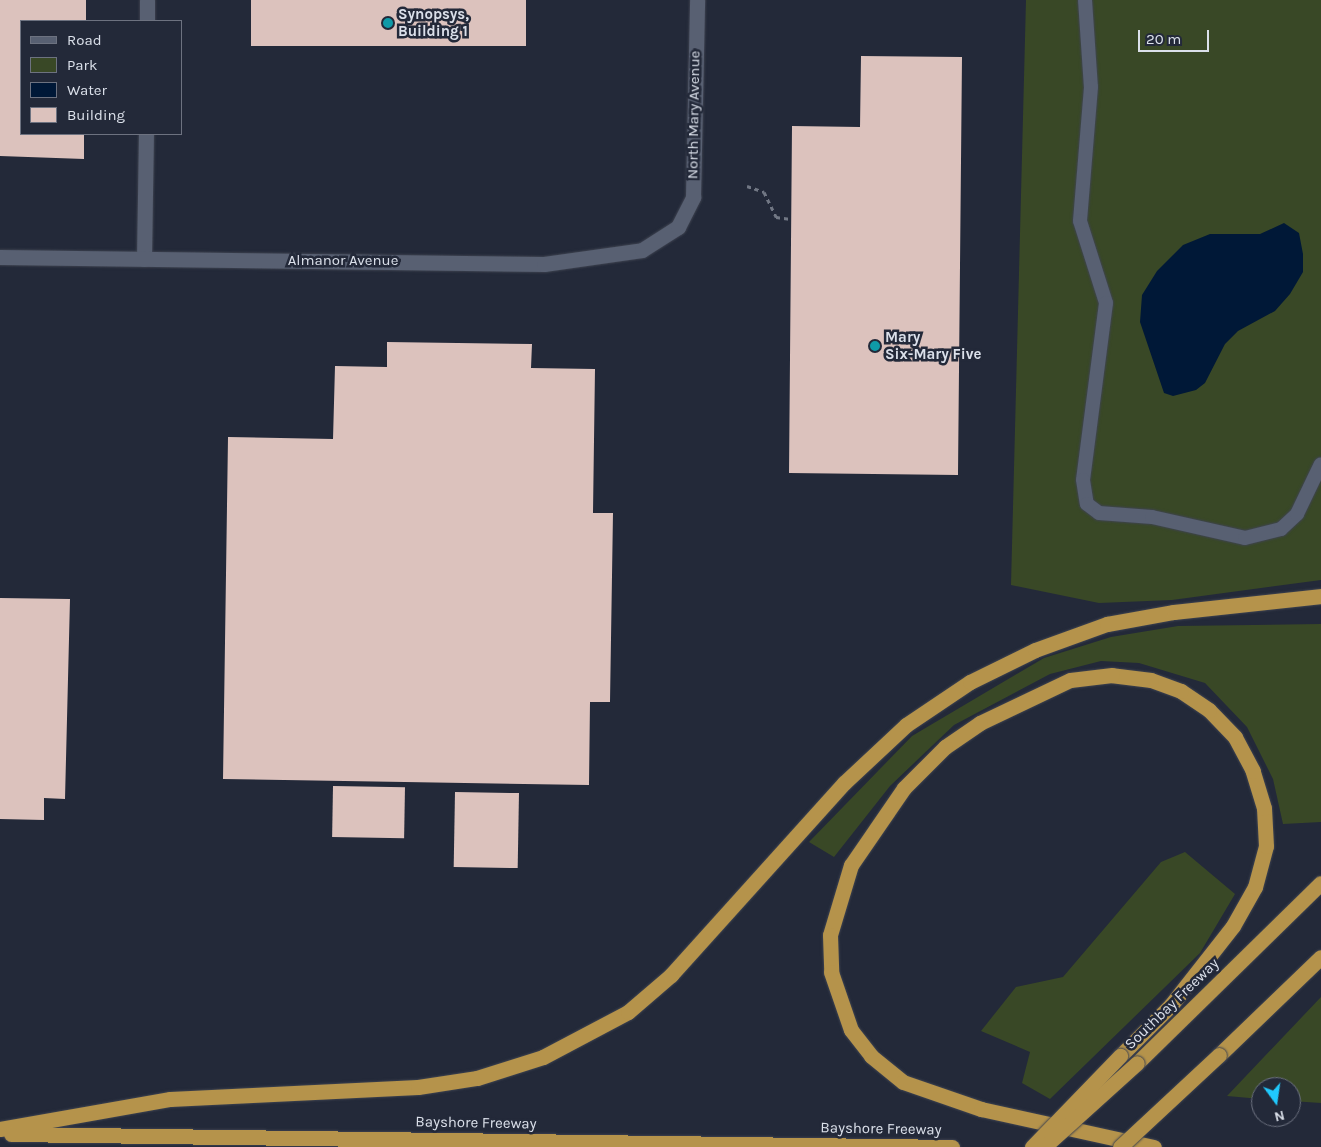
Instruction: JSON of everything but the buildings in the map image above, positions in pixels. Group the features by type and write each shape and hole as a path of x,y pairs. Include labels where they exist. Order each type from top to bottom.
{"highway":[{"path":"0,1129 170,1099 418,1087 477,1078 543,1057 628,1012 671,975 844,783 906,725 970,682 1034,650 1107,624 1174,612 1321,596"},
{"path":"1032,1147 1120,1056 1171,1005 1233,926 1255,887 1266,846 1264,808 1254,770 1235,737 1181,691 1151,680 1112,675 1070,680 980,723 945,747 904,788 851,865 830,934 831,972 851,1030 872,1056 903,1082 981,1109 1154,1147"},
{"name":"Southbay Freeway","path":"1044,1147 1137,1063 1321,882"},
{"path":"1120,1147 1321,957"},
{"name":"Bayshore Freeway","path":"0,1134 952,1147"}],"street":[{"path":"147,0 147,20"},
{"name":"North Mary Avenue","path":"678,227 693,197 697,0"},
{"path":"144,259 146,135"},
{"name":"Almanor Avenue","path":"0,257 544,264 642,250 678,227"}],"lane":[{"path":"1085,0 1091,87 1080,221 1106,303 1083,480 1087,504 1099,513 1152,517 1245,538 1281,529 1297,514 1321,464"}],"path":[{"path":"747,186 764,192 776,218 791,218"}],"green space":[{"path":"1026,0 1321,0 1321,580 1172,600 1099,603 1011,585"},
{"path":"1321,624 1321,822 1283,824 1273,779 1247,727 1205,683 1139,663 1101,661 1050,674 954,725 890,786 834,857 809,842 912,736 1044,658 1111,637 1178,626"},
{"path":"1185,852 1235,894 1200,953 1050,1099 1022,1083 1030,1052 981,1031 1016,987 1063,977 1161,862"},
{"path":"1321,997 1321,1103 1301,1102 1301,1077 1251,1077 1251,1098 1227,1096"}],"water":[{"path":"1284,223 1299,233 1303,254 1303,272 1290,294 1275,311 1238,331 1225,344 1205,383 1196,390 1173,396 1164,393 1140,322 1142,295 1157,271 1183,245 1210,234 1260,234"}],"place":[{"name":"Synopsys, Building 1","path":"388,23"},
{"name":"Mary Six-Mary Five","path":"875,346"}]}
